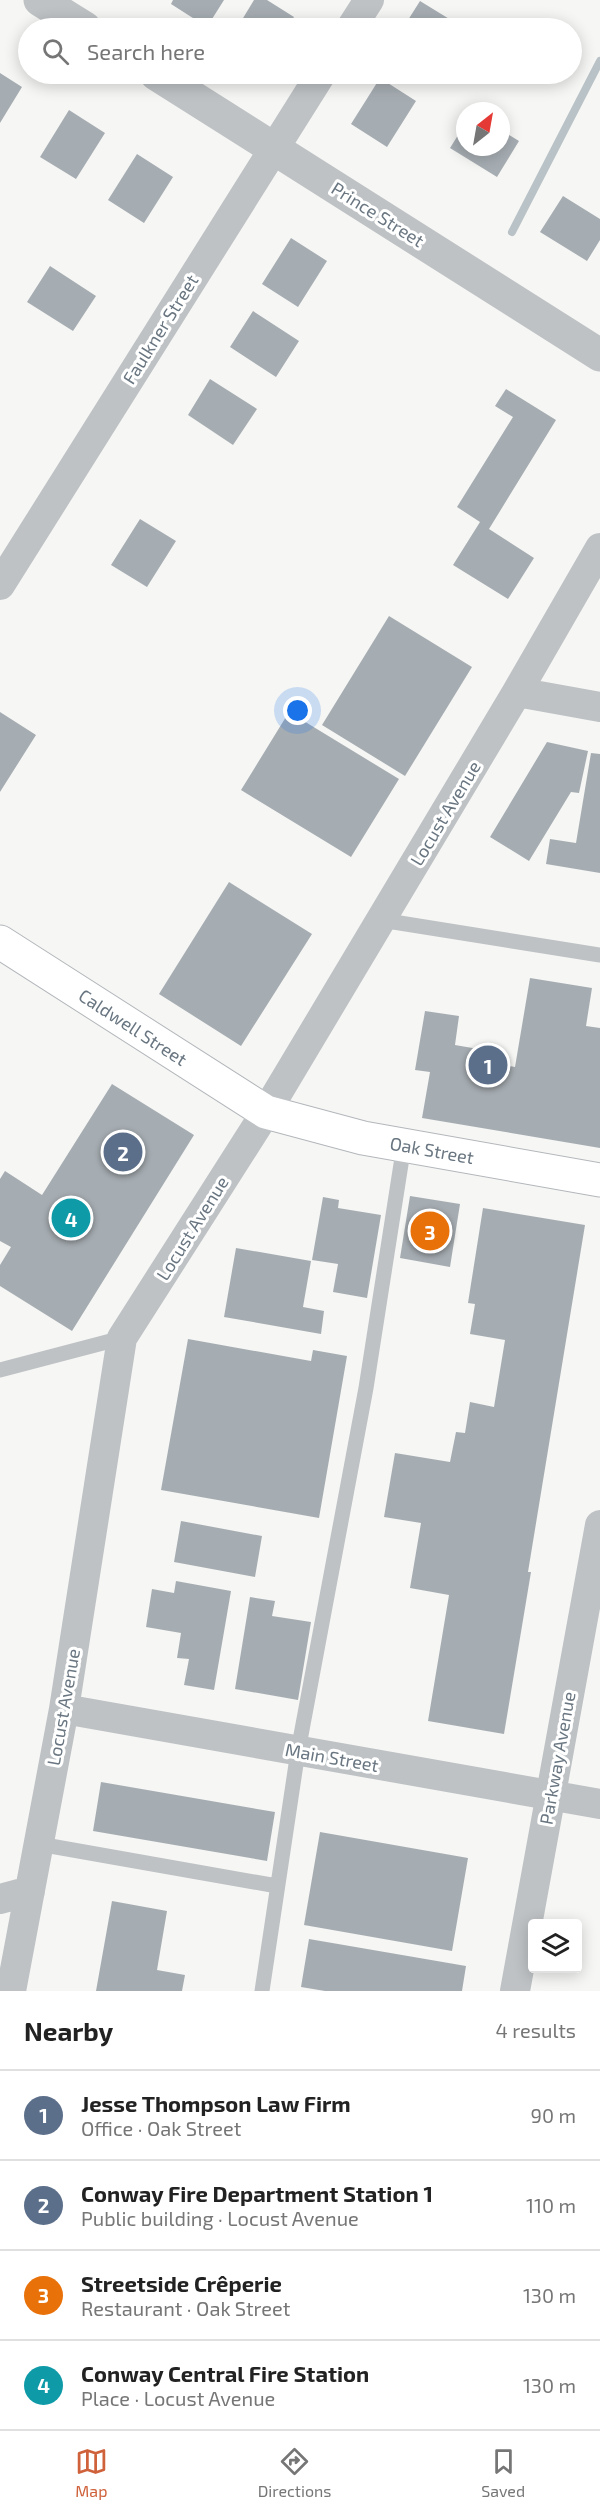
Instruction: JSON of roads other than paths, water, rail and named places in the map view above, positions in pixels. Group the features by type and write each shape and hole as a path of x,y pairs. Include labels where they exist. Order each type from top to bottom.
{"main road":[{"name":"Caldwell Street","path":"0,942 266,1112"},
{"name":"Oak Street","path":"266,1112 363,1138 600,1180"}],"street":[{"path":"40,0 69,18"},
{"path":"357,18 369,0"},
{"name":"Prince Street","path":"172,84 600,355"},
{"name":"Faulkner Street","path":"0,585 315,84"},
{"name":"Locust Avenue","path":"11,1991 64,1709 122,1338 266,1112 517,692 600,548"},
{"path":"517,692 600,707"},
{"name":"Parkway Avenue","path":"514,1991 600,1525"},
{"name":"Main Street","path":"64,1709 600,1804"},
{"path":"0,1899 30,1891"}],"lane":[{"path":"381,920 600,955"},
{"path":"262,1991 298,1751 366,1388 404,1145"},
{"path":"0,1370 122,1338"},
{"path":"39,1844 277,1886"}],"waterway":[{"path":"512,232 600,61"}],"place":[{"name":"Jesse Thompson Law Firm","path":"488,1065"},
{"name":"Conway Fire Department Station 1","path":"123,1152"},
{"name":"Conway Central Fire Station","path":"71,1218"},
{"name":"Streetside Crêperie","path":"430,1231"}]}
